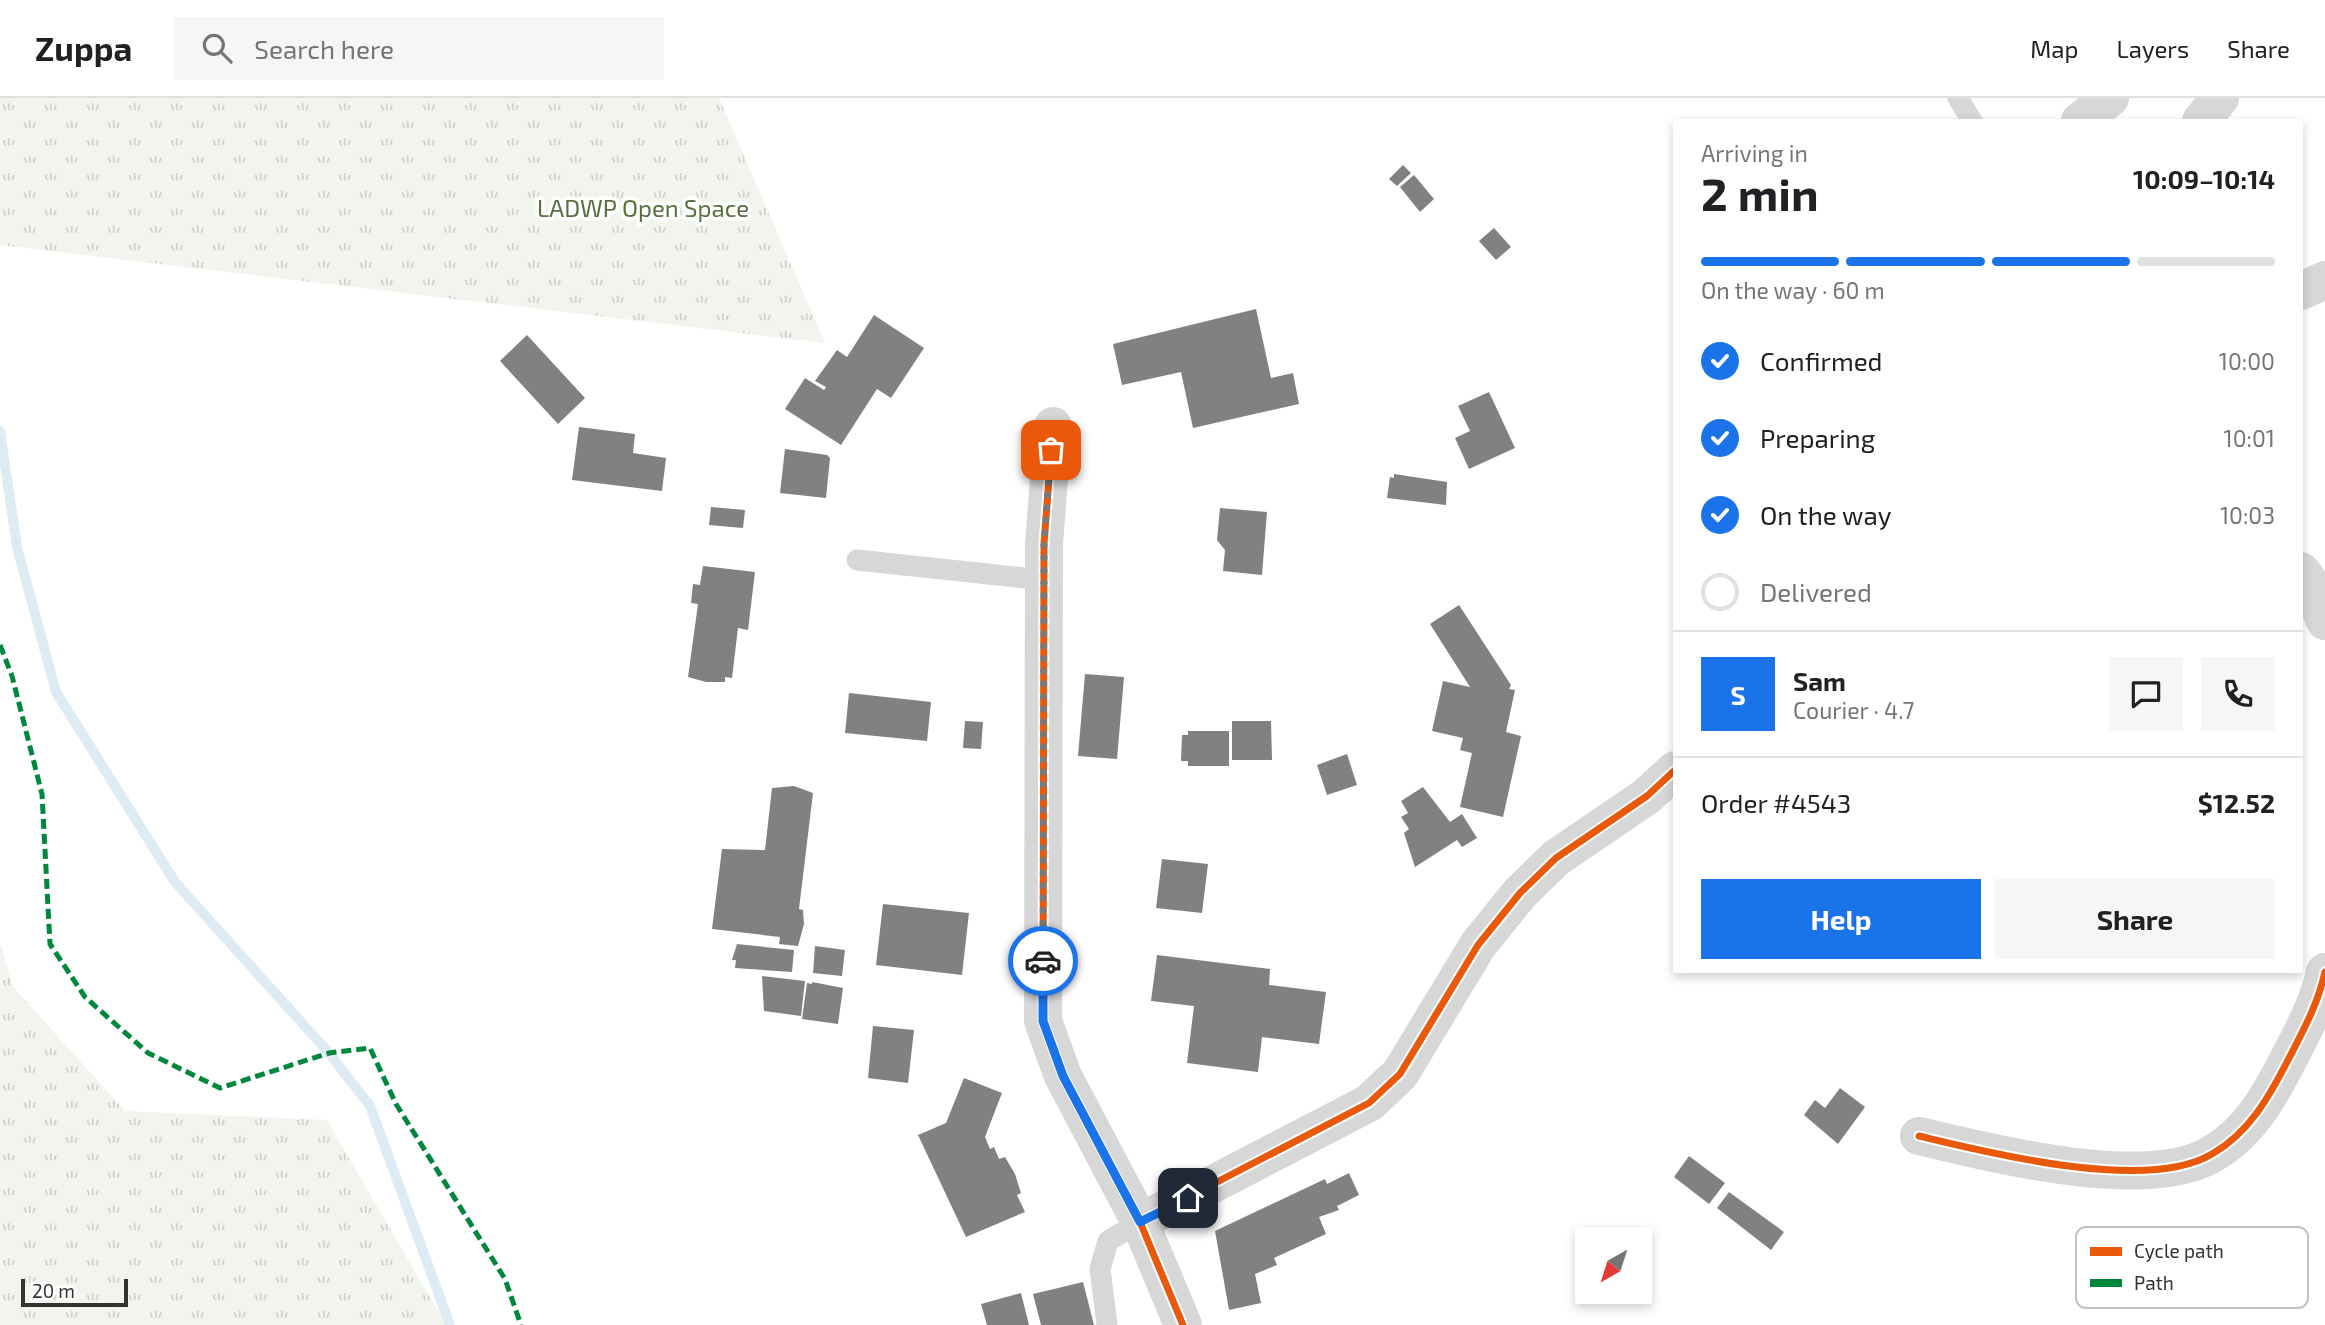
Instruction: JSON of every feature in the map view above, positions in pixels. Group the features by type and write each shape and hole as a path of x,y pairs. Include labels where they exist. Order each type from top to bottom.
{"street":[{"path":"2083,119 2110,98"},
{"path":"2203,119 2220,98"},
{"path":"2303,290 2325,280"},
{"path":"1053,426 1044,580 1043,1021 1063,1076 1140,1222 1183,1325"},
{"path":"2303,574 2310,583 2325,621"},
{"path":"1140,1222 1369,1103 1400,1074 1478,945 1520,893 1556,858 1647,796 1673,772"},
{"path":"1919,1136 1999,1155 2096,1170 2180,1166 2211,1155 2242,1131 2269,1098 2318,1001 2325,972"}],"lane":[{"path":"1958,98 1971,119"},
{"path":"857,560 1044,580"},
{"path":"1107,1325 1100,1269 1108,1241 1140,1222"}],"green space":[{"name":"LADWP Open Space","path":"0,98 719,98 825,343 0,245"},
{"path":"0,942 13,987 125,1111 327,1120 446,1325 0,1325"}],"building":[{"path":"1403,165 1411,173 1397,186 1389,179"},
{"path":"1414,175 1434,199 1420,212 1400,187"},
{"path":"1494,228 1511,247 1496,260 1479,241"},
{"path":"1256,309 1271,378 1293,373 1299,404 1193,428 1181,372 1122,385 1113,344"},
{"path":"874,315 924,348 891,398 877,389 841,445 785,409 805,378 824,390 826,387 815,381 837,350 847,357"},
{"path":"527,335 585,398 558,424 500,361"},
{"path":"1489,392 1515,448 1469,469 1455,438 1470,431 1458,406"},
{"path":"579,427 635,434 633,453 666,458 662,491 572,480"},
{"path":"785,449 827,455 830,458 826,498 780,493"},
{"path":"1394,474 1447,482 1446,505 1387,498 1390,477 1394,478"},
{"path":"711,507 745,510 743,528 709,525"},
{"path":"1220,508 1267,512 1262,575 1223,571 1225,550 1217,540"},
{"path":"703,566 755,572 748,630 738,628 732,678 725,677 725,682 706,682 688,677 698,604 691,603 693,584 700,585"},
{"path":"1459,605 1511,685 1509,689 1515,690 1506,732 1521,736 1503,817 1460,807 1472,753 1460,750 1463,738 1432,731 1443,681 1470,687 1430,624"},
{"path":"1085,674 1124,677 1117,759 1078,756"},
{"path":"849,693 931,702 927,741 845,733"},
{"path":"965,721 983,722 981,749 963,748"},
{"path":"1232,721 1271,721 1272,760 1232,760"},
{"path":"1188,731 1229,731 1229,766 1188,766 1188,761 1181,761 1182,735 1188,735"},
{"path":"1347,754 1357,785 1327,795 1317,765"},
{"path":"794,786 813,793 799,909 803,910 804,924 798,946 779,944 780,937 712,929 722,849 765,850 772,788"},
{"path":"1423,787 1450,822 1462,814 1477,838 1462,847 1457,840 1415,867 1404,833 1409,829 1401,817 1408,813 1401,801"},
{"path":"1162,859 1208,864 1202,913 1156,908"},
{"path":"883,904 969,913 962,975 876,965"},
{"path":"737,944 794,950 792,972 735,968 736,960 732,960"},
{"path":"815,946 845,950 842,976 813,973"},
{"path":"1157,955 1270,969 1269,985 1326,992 1319,1044 1262,1037 1258,1072 1187,1063 1194,1006 1151,1001"},
{"path":"762,976 805,981 801,1016 764,1011"},
{"path":"807,983 843,988 838,1024 802,1019"},
{"path":"873,1026 914,1030 908,1083 868,1078"},
{"path":"964,1078 1002,1093 985,1137 990,1149 994,1147 999,1159 1005,1157 1015,1174 1021,1193 1017,1195 1025,1212 966,1237 918,1135 946,1123"},
{"path":"1840,1088 1865,1107 1838,1144 1804,1115 1815,1100 1825,1108"},
{"path":"1689,1156 1725,1183 1709,1204 1674,1177"},
{"path":"1349,1173 1359,1195 1337,1206 1339,1210 1319,1217 1326,1234 1274,1258 1277,1265 1255,1274 1261,1303 1229,1310 1215,1231 1325,1179 1327,1184"},
{"path":"1729,1192 1784,1232 1771,1250 1717,1208"},
{"path":"1083,1282 1094,1325 1041,1325 1033,1294"},
{"path":"1021,1293 1029,1325 987,1325 981,1304"}],"waterway":[{"path":"0,431 17,547 56,692 175,882 329,1053 370,1106 450,1325"}],"marked path":[{"path":"0,645 12,676 42,794 50,944 85,997 148,1053 220,1088 329,1053 370,1048 396,1104 505,1279 521,1325"}],"cycle path":[{"path":"1053,426 1044,544 1043,1021 1063,1076 1140,1222"},
{"path":"1183,1325 1140,1222 1369,1103 1400,1074 1478,945 1520,893 1556,858 1647,796 1673,772"},
{"path":"1919,1136 2026,1159 2109,1170 2149,1170 2184,1165 2212,1154 2237,1136 2257,1113 2281,1074 2310,1017 2325,972"}],"way so far":[{"path":"1043,961 1044,544 1051,450"}],"route":[{"path":"1043,961 1043,1021 1063,1076 1140,1222 1188,1198"}]}
